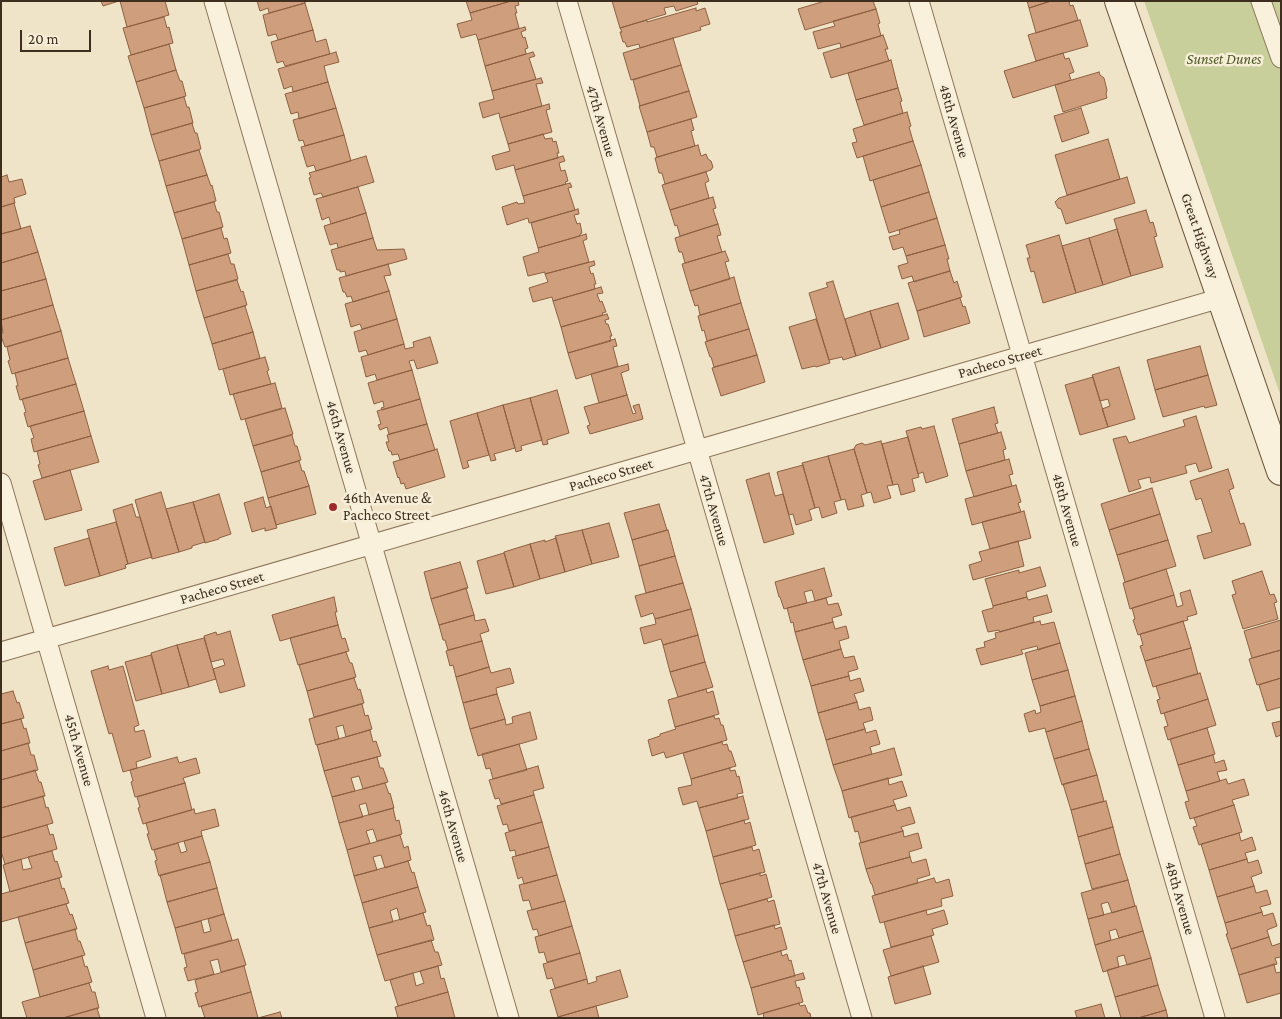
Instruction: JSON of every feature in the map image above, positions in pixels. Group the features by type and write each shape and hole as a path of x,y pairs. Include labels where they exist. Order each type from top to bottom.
{"street":[{"name":"46th Avenue","path":"214,1 509,1018"},
{"name":"47th Avenue","path":"567,1 862,1018"},
{"name":"48th Avenue","path":"919,1 1214,1018"},
{"name":"Great Highway","path":"1119,1 1281,471"},
{"path":"1262,1 1281,58"},
{"name":"Pacheco Street","path":"1,652 1221,298"},
{"name":"45th Avenue","path":"1,483 156,1018"}],"green space":[{"name":"Sunset Dunes","path":"1144,1 1281,1 1281,397 1198,156"}],"building":[{"path":"101,1 119,1 103,6"},
{"path":"120,1 165,1 169,15 127,27"},
{"path":"257,1 305,1 305,3 269,13 268,8 260,11"},
{"path":"466,1 511,1 470,13"},
{"path":"511,1 518,1 519,5 515,6 517,13 515,13 519,28 478,40 476,34 461,38 457,24 472,20 470,13"},
{"path":"612,1 697,1 698,4 676,11 674,6 664,8 666,14 620,28"},
{"path":"825,1 873,1 876,9 805,30 798,9"},
{"path":"1027,1 1051,1 1029,8"},
{"path":"1051,1 1069,1 1070,6 1073,5 1078,20 1036,33 1029,8"},
{"path":"305,3 313,30 278,40 276,34 268,36 263,15"},
{"path":"696,8 696,11 705,8 710,24 700,27 701,30 640,48 639,44 627,47 625,42 623,42 620,28"},
{"path":"876,9 881,36 841,48 840,43 818,49 813,32 835,26 833,21"},
{"path":"164,17 173,43 131,55 123,28"},
{"path":"1080,20 1088,46 1036,61 1028,35"},
{"path":"525,27 526,30 521,32 523,38 525,37 528,48 525,49 526,54 485,66 478,40"},
{"path":"313,30 316,42 326,39 330,54 285,66 283,61 277,63 271,42"},
{"path":"883,35 888,49 885,49 889,61 831,78 823,53"},
{"path":"673,38 681,65 631,80 623,53"},
{"path":"169,44 176,70 136,82 128,56"},
{"path":"336,52 339,62 324,66 328,82 293,92 292,86 284,89 278,69"},
{"path":"533,52 535,56 529,58 536,79 492,91 485,66"},
{"path":"1063,53 1065,59 1069,58 1074,72 1069,74 1071,80 1013,98 1004,71"},
{"path":"891,60 898,88 856,100 848,73"},
{"path":"681,65 689,91 640,106 633,80"},
{"path":"176,70 180,81 182,81 186,96 144,108 136,82"},
{"path":"1099,72 1104,78 1107,98 1063,112 1055,85"},
{"path":"541,78 543,83 536,84 542,106 500,118 499,113 483,118 479,103 494,99 492,91"},
{"path":"328,82 336,108 299,119 298,112 291,114 285,94"},
{"path":"898,88 903,113 864,125 856,100"},
{"path":"689,91 697,117 647,132 639,106"},
{"path":"184,97 193,123 151,135 144,108"},
{"path":"549,104 550,109 546,110 552,132 508,144 500,118"},
{"path":"336,108 344,135 305,146 303,140 299,141 293,120"},
{"path":"1081,108 1089,133 1062,142 1054,116"},
{"path":"907,112 913,141 857,158 852,143 857,142 853,129"},
{"path":"691,119 694,130 691,131 695,146 657,157 654,147 651,147 647,132"},
{"path":"192,123 201,149 159,161 151,135"},
{"path":"543,134 545,139 552,138 553,142 556,141 559,153 557,153 558,158 515,170 514,165 496,170 492,156 510,151 508,144"},
{"path":"344,135 351,161 316,171 314,165 307,167 301,147"},
{"path":"1108,139 1120,179 1067,195 1055,155"},
{"path":"913,141 921,165 870,181 863,156"},
{"path":"698,145 701,156 706,154 711,161 713,167 711,170 665,184 662,173 659,173 655,158"},
{"path":"199,150 207,175 166,186 159,161"},
{"path":"366,156 374,182 323,197 321,193 314,195 309,173"},
{"path":"563,156 565,161 559,163 561,171 565,170 568,181 565,182 566,184 523,196 515,170"},
{"path":"921,165 929,192 881,207 873,180"},
{"path":"706,172 709,181 705,183 709,198 670,210 662,185"},
{"path":"7,175 9,182 22,179 26,194 14,198 15,203 1,207 1,177"},
{"path":"207,175 216,201 174,213 166,186"},
{"path":"1127,177 1135,203 1066,224 1061,209 1058,208 1055,202 1059,198"},
{"path":"570,183 572,187 568,188 575,210 529,223 528,218 507,225 502,207 517,202 518,204 525,203 523,196"},
{"path":"358,187 366,213 331,224 329,217 322,220 316,199"},
{"path":"929,192 937,218 889,233 881,207"},
{"path":"713,197 716,208 713,209 718,224 680,236 670,210"},
{"path":"214,202 223,227 182,239 174,213"},
{"path":"14,203 21,229 1,234 1,207"},
{"path":"578,209 579,214 574,215 577,224 580,223 582,233 580,236 538,248 531,223"},
{"path":"1146,210 1150,223 1153,222 1157,236 1154,237 1163,267 1131,276 1114,219"},
{"path":"366,213 373,238 338,248 337,243 330,245 324,226"},
{"path":"937,218 945,245 906,256 903,247 893,250 889,237 900,234 899,230"},
{"path":"718,224 721,235 717,236 722,252 685,263 675,238"},
{"path":"30,226 38,252 1,263 1,234"},
{"path":"221,228 224,239 227,238 231,253 189,265 182,239"},
{"path":"1117,229 1131,276 1103,285 1089,238"},
{"path":"586,234 587,239 583,241 589,262 545,274 545,272 528,276 523,257 539,252 538,248"},
{"path":"1059,235 1076,293 1043,303 1034,271 1031,272 1027,258 1030,258 1026,245"},
{"path":"373,238 377,250 404,249 407,259 346,276 345,271 340,272 340,270 337,270 331,250"},
{"path":"1089,238 1103,285 1076,293 1062,246"},
{"path":"945,245 950,271 914,282 912,276 902,279 898,266 908,263 906,256"},
{"path":"725,251 729,261 725,262 730,279 690,291 682,264"},
{"path":"38,252 46,279 1,291 1,263"},
{"path":"228,254 231,264 234,264 238,279 196,291 189,265"},
{"path":"594,261 595,265 589,267 596,284 594,284 595,289 553,301 552,297 533,302 529,288 548,282 545,274"},
{"path":"388,264 391,275 384,276 389,291 353,302 351,296 347,297 345,292 343,292 339,278"},
{"path":"950,271 954,283 957,281 962,297 917,311 908,283"},
{"path":"734,277 741,303 700,315 698,305 695,306 690,291"},
{"path":"46,279 53,305 1,320 1,291"},
{"path":"237,280 247,305 204,318 196,291"},
{"path":"833,281 856,356 843,360 842,357 829,360 809,293 828,287 826,283"},
{"path":"601,287 603,293 597,294 606,312 602,313 603,315 561,327 553,301"},
{"path":"389,291 397,319 362,329 360,324 351,327 345,304"},
{"path":"960,298 963,307 965,306 970,323 924,337 917,311"},
{"path":"741,303 749,329 707,341 698,316"},
{"path":"898,303 909,339 881,348 870,311"},
{"path":"53,305 61,331 5,347 1,336 1,333 3,333 1,320"},
{"path":"245,306 253,332 212,344 204,318"},
{"path":"870,311 881,348 856,356 845,319"},
{"path":"607,314 609,319 605,320 612,336 610,336 611,341 568,353 561,327"},
{"path":"397,319 404,344 368,355 366,350 359,352 354,332"},
{"path":"816,319 830,363 802,369 789,327"},
{"path":"749,329 757,355 714,367 705,342"},
{"path":"61,331 68,358 12,374 8,361 10,360 7,347"},
{"path":"253,332 260,358 219,370 212,344"},
{"path":"430,337 438,363 417,369 414,360 409,361 412,370 377,380 375,374 366,377 361,357 404,344 405,349 414,347 413,342"},
{"path":"615,339 617,346 613,347 618,366 576,379 568,353"},
{"path":"1200,346 1208,375 1155,390 1147,360"},
{"path":"757,355 765,382 721,396 712,368"},
{"path":"265,357 271,384 230,395 223,369"},
{"path":"68,358 76,384 20,400 15,373"},
{"path":"628,364 629,370 621,373 627,395 599,403 591,374"},
{"path":"1119,367 1135,419 1108,427 1102,409 1110,406 1108,399 1100,401 1092,375"},
{"path":"412,370 420,399 382,410 381,408 384,407 383,401 374,404 368,383"},
{"path":"1208,375 1217,405 1205,408 1204,406 1163,417 1155,390"},
{"path":"1093,377 1108,427 1080,435 1065,385"},
{"path":"275,383 282,408 241,420 233,394"},
{"path":"76,384 84,411 28,427 22,399"},
{"path":"557,390 569,433 547,440 548,444 543,445 530,398"},
{"path":"627,395 633,414 636,413 633,406 639,404 643,419 590,434 587,426 590,425 584,407"},
{"path":"530,398 542,440 521,446 522,450 516,452 503,405"},
{"path":"420,399 427,424 389,434 387,427 380,430 378,425 381,424 377,411"},
{"path":"503,405 515,448 494,454 496,460 491,461 477,413"},
{"path":"994,407 998,423 995,424 998,433 959,444 952,419"},
{"path":"285,408 293,434 253,446 245,419"},
{"path":"84,411 91,436 34,452 31,439 34,438 30,426"},
{"path":"477,413 489,455 467,461 469,467 463,469 450,421"},
{"path":"1196,416 1212,468 1199,472 1196,463 1185,466 1187,473 1151,483 1150,477 1138,480 1141,488 1129,492 1113,439 1126,436 1129,443 1185,426 1183,420"},
{"path":"427,424 435,450 400,460 398,454 392,455 386,442 389,442 387,435"},
{"path":"934,426 948,476 926,483 923,472 918,474 906,431"},
{"path":"1001,432 1006,449 1003,450 1005,460 966,471 959,444"},
{"path":"292,435 301,460 261,472 253,446"},
{"path":"91,436 99,462 42,478 38,465 40,464 37,451"},
{"path":"908,437 919,477 912,479 915,491 901,495 898,484 893,485 882,444"},
{"path":"881,441 893,485 887,486 891,498 874,503 871,492 867,493 854,449 856,445 862,443 865,445"},
{"path":"437,449 445,477 406,489 404,483 401,484 398,478 393,462"},
{"path":"854,449 867,493 861,495 864,506 848,510 845,499 841,500 828,456"},
{"path":"828,456 841,500 834,502 837,513 822,518 819,507 815,508 802,463"},
{"path":"1009,459 1013,474 1009,475 1012,486 974,497 966,471"},
{"path":"299,461 309,486 268,498 261,472"},
{"path":"803,465 815,508 809,510 812,520 796,525 793,514 789,515 777,472"},
{"path":"1228,469 1234,488 1229,490 1240,524 1244,523 1251,545 1204,559 1197,536 1212,532 1201,498 1196,500 1190,481"},
{"path":"70,470 82,510 45,520 33,481"},
{"path":"769,473 775,496 783,494 794,534 764,543 746,480"},
{"path":"1016,485 1021,502 1018,503 1021,512 972,525 965,499"},
{"path":"309,486 316,514 276,525 268,498"},
{"path":"1152,488 1160,514 1109,530 1101,504"},
{"path":"161,492 179,552 152,559 135,500"},
{"path":"219,494 231,534 205,543 193,502"},
{"path":"263,497 266,508 271,506 277,528 265,531 265,528 252,532 244,503"},
{"path":"193,502 205,542 179,552 166,509"},
{"path":"132,504 136,517 140,517 152,557 128,564 113,510"},
{"path":"659,504 667,530 632,540 624,513"},
{"path":"1024,511 1031,538 990,549 982,522"},
{"path":"1160,514 1168,540 1117,555 1109,530"},
{"path":"116,522 128,564 125,565 126,568 100,576 87,530"},
{"path":"609,523 619,557 592,564 582,530"},
{"path":"582,530 592,564 565,572 555,536"},
{"path":"668,530 675,556 639,566 632,540"},
{"path":"89,538 100,576 65,586 54,548"},
{"path":"556,538 565,572 540,579 530,544"},
{"path":"1168,540 1176,566 1125,582 1117,555"},
{"path":"1018,541 1024,566 973,580 969,565 982,561 979,552"},
{"path":"530,544 540,579 514,587 504,552"},
{"path":"504,553 514,587 486,594 477,561"},
{"path":"675,556 683,583 646,593 639,566"},
{"path":"460,562 468,588 431,599 424,572"},
{"path":"1040,567 1046,586 1026,592 1027,597 993,606 985,579 1019,570 1019,573"},
{"path":"824,568 832,596 815,601 812,590 804,592 807,603 784,609 775,582"},
{"path":"1166,569 1174,595 1130,609 1123,583"},
{"path":"1262,571 1270,595 1274,594 1277,602 1274,603 1278,619 1243,629 1232,595 1236,594 1232,581"},
{"path":"683,583 691,609 655,619 653,613 641,617 635,596"},
{"path":"466,588 474,615 439,625 431,599"},
{"path":"1190,590 1197,614 1187,617 1188,620 1138,635 1133,620 1135,619 1132,608 1174,595 1177,607 1183,605 1180,593"},
{"path":"1047,595 1052,612 1033,617 1034,622 1000,632 999,630 988,632 982,611 993,608 993,606 1027,597 1028,600"},
{"path":"334,597 338,625 280,641 272,615"},
{"path":"826,598 828,605 838,603 842,615 832,618 833,622 795,632 787,608"},
{"path":"691,609 698,635 663,645 661,639 644,644 640,628 656,624 655,619"},
{"path":"474,615 475,621 485,619 489,631 480,634 482,641 448,650 439,625"},
{"path":"1281,620 1281,650 1252,658 1244,631"},
{"path":"1040,621 1041,625 1054,622 1060,643 1038,650 1037,646 1021,650 1023,654 981,665 976,649 985,647 984,642 996,638 995,633"},
{"path":"1183,621 1191,648 1145,661 1140,646 1143,645 1140,634"},
{"path":"833,622 835,629 846,626 849,638 839,641 841,649 803,660 795,632"},
{"path":"338,625 342,639 345,638 349,651 298,665 290,638"},
{"path":"230,631 245,686 220,693 213,669 225,665 223,659 211,662 204,636 216,632 217,635"},
{"path":"698,635 705,662 670,672 663,645"},
{"path":"204,638 216,679 189,687 177,645"},
{"path":"482,641 489,667 456,677 453,665 450,666 446,651"},
{"path":"1060,643 1068,670 1032,680 1025,653"},
{"path":"177,645 189,687 162,694 151,653"},
{"path":"1191,648 1198,674 1153,687 1145,661"},
{"path":"841,649 844,658 854,656 858,669 848,672 849,676 811,686 803,660"},
{"path":"1281,650 1281,678 1257,685 1249,659"},
{"path":"346,652 356,677 307,691 299,665"},
{"path":"151,655 162,694 136,701 125,662"},
{"path":"705,662 713,687 678,697 670,672"},
{"path":"108,666 109,670 123,666 139,725 134,727 135,732 144,730 151,757 136,762 137,768 123,772 112,733 109,734 91,671"},
{"path":"489,667 491,673 510,668 514,683 496,688 497,694 463,703 456,677"},
{"path":"1068,670 1075,696 1040,706 1032,680"},
{"path":"1200,673 1208,699 1161,714 1157,700 1160,699 1156,686"},
{"path":"849,676 850,681 860,678 864,691 854,694 857,702 818,713 811,686"},
{"path":"354,678 364,703 314,717 307,691"},
{"path":"1281,678 1281,707 1267,711 1259,685"},
{"path":"706,689 707,693 713,691 719,714 675,727 668,700"},
{"path":"13,691 24,718 1,724 1,694"},
{"path":"497,694 505,719 470,729 463,703"},
{"path":"1075,696 1082,721 1046,732 1045,728 1029,732 1024,714 1035,710 1036,714 1041,712 1040,706"},
{"path":"1208,699 1216,725 1168,740 1164,727 1168,726 1164,713"},
{"path":"857,702 859,710 870,707 873,720 863,723 865,729 826,740 818,713"},
{"path":"362,704 365,716 368,715 372,729 346,737 343,725 336,727 339,739 316,745 309,719"},
{"path":"530,712 537,739 478,756 470,729 505,719 506,725 513,723 512,717"},
{"path":"714,716 715,719 719,718 721,725 723,725 727,740 666,758 664,752 652,756 648,740 676,729 675,727"},
{"path":"21,719 24,729 26,728 30,743 1,751 1,724"},
{"path":"1082,721 1089,749 1054,759 1046,732"},
{"path":"1281,721 1281,735 1276,737 1272,723"},
{"path":"1207,728 1215,754 1178,765 1170,739"},
{"path":"865,729 866,733 876,730 880,744 870,747 872,754 833,765 826,740"},
{"path":"370,730 373,742 376,741 381,756 324,771 317,745"},
{"path":"722,742 723,745 727,744 736,766 691,779 683,753"},
{"path":"28,743 38,770 1,780 1,751"},
{"path":"519,744 527,770 493,779 490,768 486,769 482,754"},
{"path":"894,748 902,775 842,791 833,765"},
{"path":"1089,749 1097,775 1062,785 1054,759"},
{"path":"1213,755 1215,763 1224,760 1227,770 1217,772 1220,781 1186,791 1178,765"},
{"path":"177,757 179,763 196,758 200,773 183,778 185,783 135,797 130,770"},
{"path":"377,757 380,768 383,768 388,782 363,789 359,776 351,778 355,791 332,797 324,771"},
{"path":"538,766 544,788 533,791 534,795 501,804 499,798 495,799 489,780"},
{"path":"730,768 730,771 735,770 737,777 739,776 743,793 737,794 738,798 699,808 697,801 683,805 678,788 692,785 691,779"},
{"path":"35,770 45,796 1,808 1,780"},
{"path":"1097,775 1104,801 1071,810 1063,784"},
{"path":"888,778 889,785 902,781 907,796 893,800 895,805 849,818 842,791"},
{"path":"1226,779 1228,784 1244,779 1249,795 1232,800 1234,805 1190,819 1185,802 1189,801 1186,791"},
{"path":"185,783 192,810 143,824 137,797"},
{"path":"385,783 394,808 369,815 366,803 359,805 363,817 339,823 332,797"},
{"path":"534,795 542,822 509,831 507,824 503,825 497,806"},
{"path":"43,796 53,823 1,838 1,808"},
{"path":"743,796 749,819 706,831 699,808"},
{"path":"1106,801 1113,827 1078,837 1071,810"},
{"path":"895,805 897,811 910,807 915,823 901,827 903,831 861,843 858,831 855,832 851,817"},
{"path":"1234,805 1242,832 1199,845 1193,827 1197,826 1194,818"},
{"path":"393,808 396,821 399,820 402,834 377,841 373,829 366,831 370,843 347,850 339,823"},
{"path":"194,809 195,814 215,809 219,826 201,831 202,836 152,850 146,823"},
{"path":"744,820 745,824 750,822 756,845 713,857 706,831"},
{"path":"542,822 549,847 516,856 515,850 510,851 505,833"},
{"path":"47,825 50,835 53,834 57,849 5,864 1,851 1,838"},
{"path":"1113,827 1120,854 1085,864 1078,837"},
{"path":"903,831 904,837 918,833 922,848 909,852 910,857 866,869 859,843"},
{"path":"1239,833 1241,841 1252,837 1256,850 1245,853 1247,859 1209,870 1201,844"},
{"path":"400,835 404,848 408,846 411,860 385,868 381,855 373,857 377,870 354,876 347,850"},
{"path":"202,836 210,862 159,876 154,850 178,843 181,853 187,851 184,841"},
{"path":"549,847 557,875 524,884 522,877 518,879 512,857"},
{"path":"752,847 753,851 759,849 765,872 720,884 713,857"},
{"path":"52,851 62,877 10,892 3,865 21,859 23,870 32,868 28,857"},
{"path":"1120,854 1128,880 1092,889 1085,864"},
{"path":"910,857 912,863 926,859 930,875 917,879 918,883 875,895 866,869"},
{"path":"1247,859 1248,863 1258,860 1262,873 1251,877 1254,886 1217,897 1209,870"},
{"path":"408,861 412,873 414,872 418,887 362,903 354,876"},
{"path":"210,862 217,888 167,902 160,875"},
{"path":"760,873 760,876 766,874 772,897 728,910 720,884"},
{"path":"557,875 565,901 532,910 529,900 523,901 519,885"},
{"path":"59,878 69,903 1,922 1,894"},
{"path":"934,878 936,883 949,879 953,896 941,899 942,906 880,923 872,896"},
{"path":"1128,880 1135,906 1112,913 1108,902 1101,904 1104,915 1088,919 1081,893"},
{"path":"1254,886 1256,893 1267,890 1271,904 1260,907 1262,912 1225,923 1217,897"},
{"path":"418,887 426,912 400,920 397,908 390,911 393,922 369,928 362,903"},
{"path":"217,888 224,914 175,928 167,902"},
{"path":"767,899 768,902 774,900 780,924 735,936 728,910"},
{"path":"565,901 572,926 539,936 537,929 533,930 527,911"},
{"path":"66,904 77,929 25,943 18,917"},
{"path":"1136,906 1143,931 1119,938 1116,929 1109,931 1111,940 1095,945 1088,919"},
{"path":"926,910 927,915 944,910 948,924 932,929 934,935 891,947 884,922"},
{"path":"1262,912 1263,916 1273,913 1277,926 1267,930 1269,937 1231,949 1225,923"},
{"path":"423,913 427,926 430,925 434,940 377,955 369,928"},
{"path":"224,914 232,940 182,954 175,928 201,921 204,933 211,931 208,919"},
{"path":"774,925 775,929 781,927 787,949 743,962 735,936"},
{"path":"572,926 580,953 547,962 544,952 539,953 535,937"},
{"path":"75,929 78,941 80,941 85,955 33,970 25,943"},
{"path":"1143,931 1151,958 1127,965 1124,955 1117,957 1119,967 1103,972 1095,945"},
{"path":"931,936 939,962 891,976 883,950"},
{"path":"1269,937 1272,946 1281,943 1281,957 1275,958 1277,964 1239,975 1231,949"},
{"path":"238,939 246,965 221,972 218,959 210,961 214,974 188,981 184,968 187,967 184,954"},
{"path":"431,940 435,952 438,952 442,965 385,981 377,955"},
{"path":"781,951 782,956 787,954 789,961 791,960 795,976 751,988 743,962"},
{"path":"580,953 587,979 555,988 552,978 547,979 543,964"},
{"path":"82,956 92,982 40,997 33,970"},
{"path":"1151,958 1158,985 1115,997 1107,970"},
{"path":"1274,964 1276,973 1281,972 1281,993 1247,1003 1239,975"},
{"path":"244,966 251,992 199,1007 195,993 198,992 195,980"},
{"path":"438,966 441,979 444,978 448,992 398,1006 390,980 413,973 416,986 424,983 420,971"},
{"path":"923,966 931,994 895,1004 888,977"},
{"path":"620,970 628,997 558,1017 550,990 587,979 588,984 597,981 596,977"},
{"path":"803,973 805,979 795,981 797,988 799,987 803,1002 758,1015 751,988"},
{"path":"89,983 92,992 95,992 99,1008 63,1018 27,1018 22,1002"},
{"path":"1158,985 1166,1010 1138,1018 1121,1018 1115,997"},
{"path":"251,992 258,1018 205,1018 201,1006"},
{"path":"448,992 455,1018 398,1018 395,1007"},
{"path":"799,1003 800,1006 805,1005 811,1018 764,1018 763,1013"},
{"path":"1101,1004 1105,1018 1077,1018 1075,1011"},
{"path":"596,1006 599,1018 558,1018 558,1017"},
{"path":"97,1008 100,1018 63,1018"},
{"path":"1166,1010 1168,1018 1138,1018"},
{"path":"280,1012 282,1018 258,1018"}],"place":[{"name":"46th Avenue & Pacheco Street","path":"333,507"}]}
